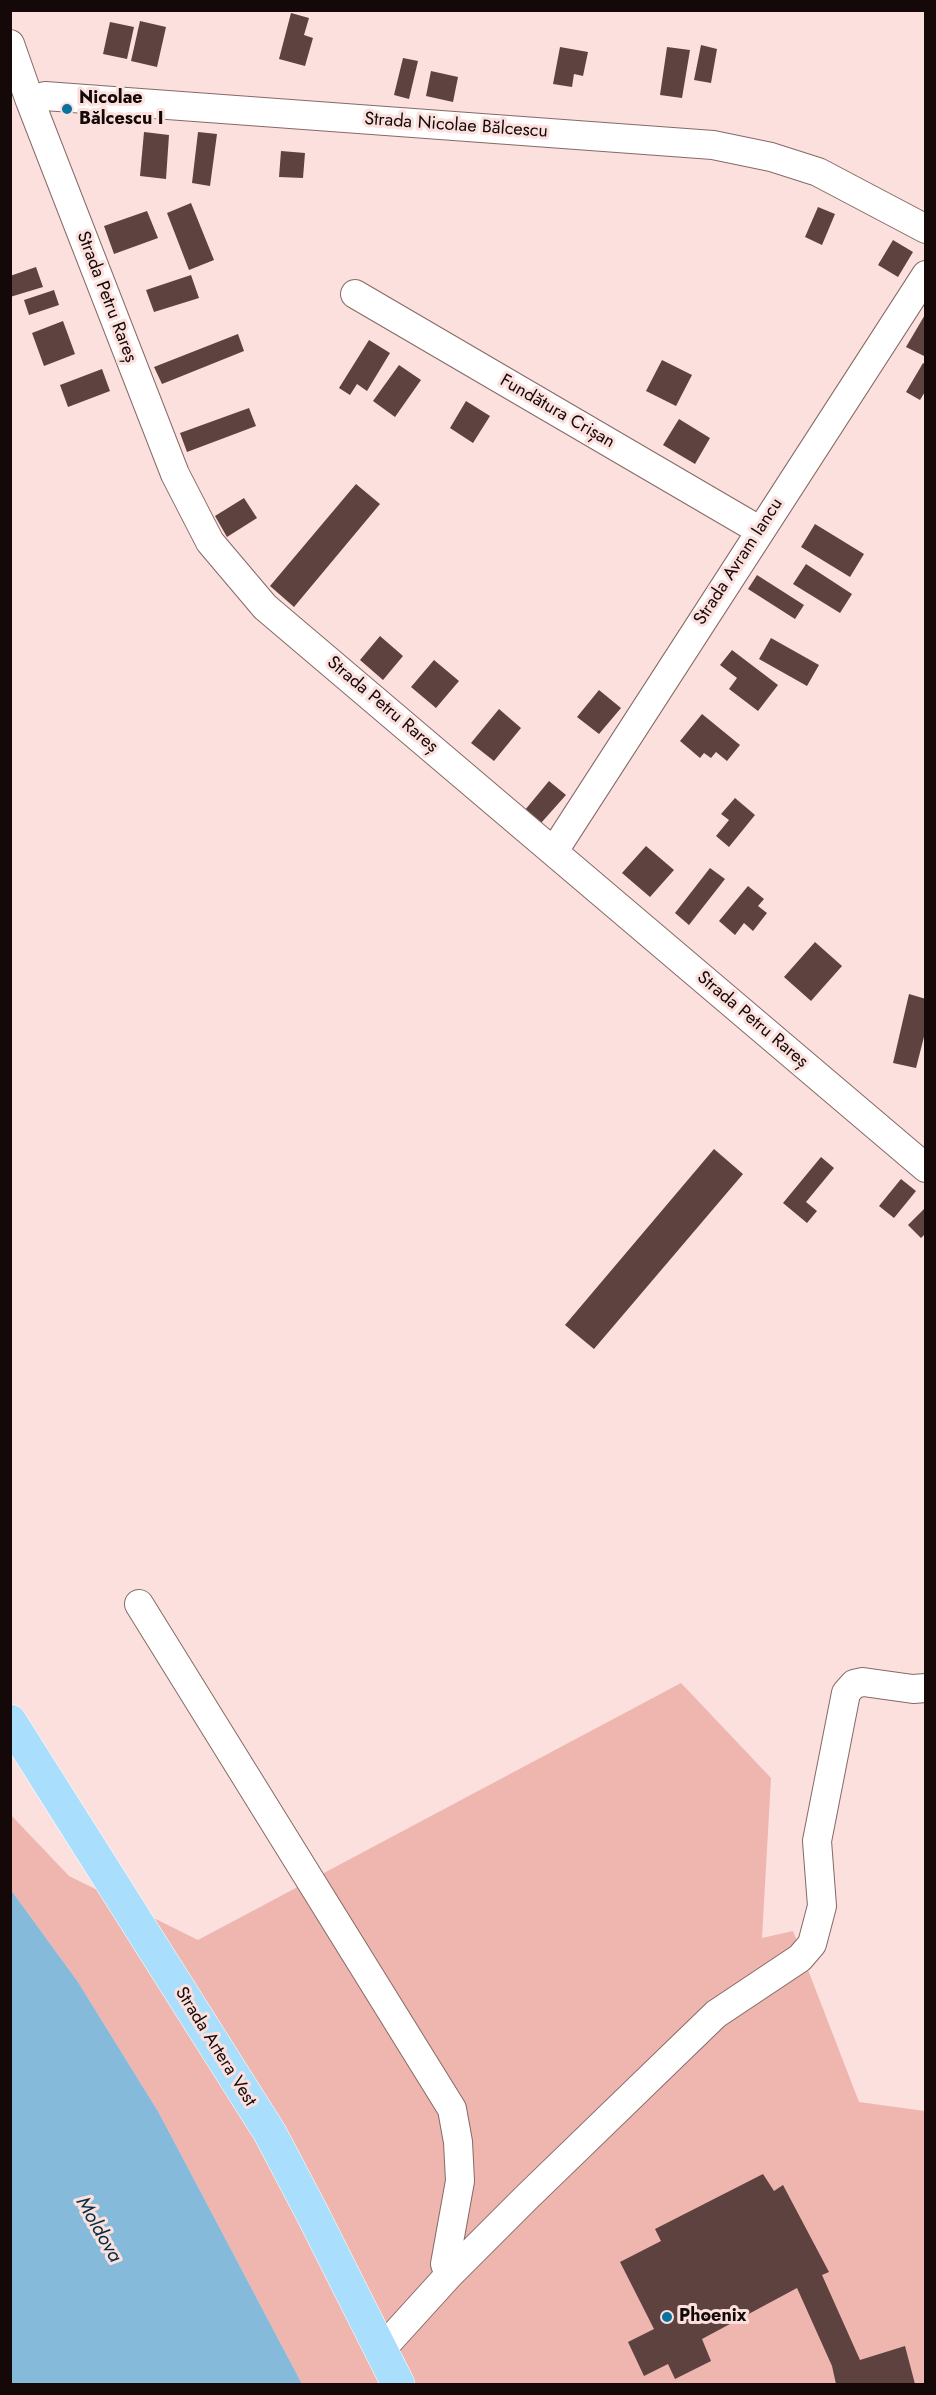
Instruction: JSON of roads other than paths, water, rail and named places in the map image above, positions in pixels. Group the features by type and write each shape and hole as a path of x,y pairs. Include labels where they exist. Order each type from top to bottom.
{"main road":[{"name":"Strada Artera Vest","path":"10,1721 270,2133 398,2385"}],"street":[{"path":"10,44 30,102"},
{"name":"Strada Nicolae Bălcescu","path":"30,102 45,96 713,145 771,157 818,172 926,229"},
{"name":"Strada Petru Rareș","path":"30,102 175,474 210,542 266,607 926,1168"},
{"name":"Strada Avram Iancu","path":"554,851 759,530 926,275"},
{"name":"Fundătura Crișan","path":"355,294 759,530"},
{"path":"139,1604 452,2109 458,2142 460,2181 445,2264 449,2275"},
{"path":"380,2351 449,2275 525,2198 716,2014 800,1958 812,1944 822,1905 818,1841 846,1693 854,1684 863,1682 913,1689 926,1688"}],"water":[{"name":"Moldova","path":"11,1890 78,1982 159,2113 302,2384 11,2384"}],"place":[{"name":"Nicolae Bălcescu I","path":"67,109"},
{"name":"Phoenix","path":"667,2317"}]}
